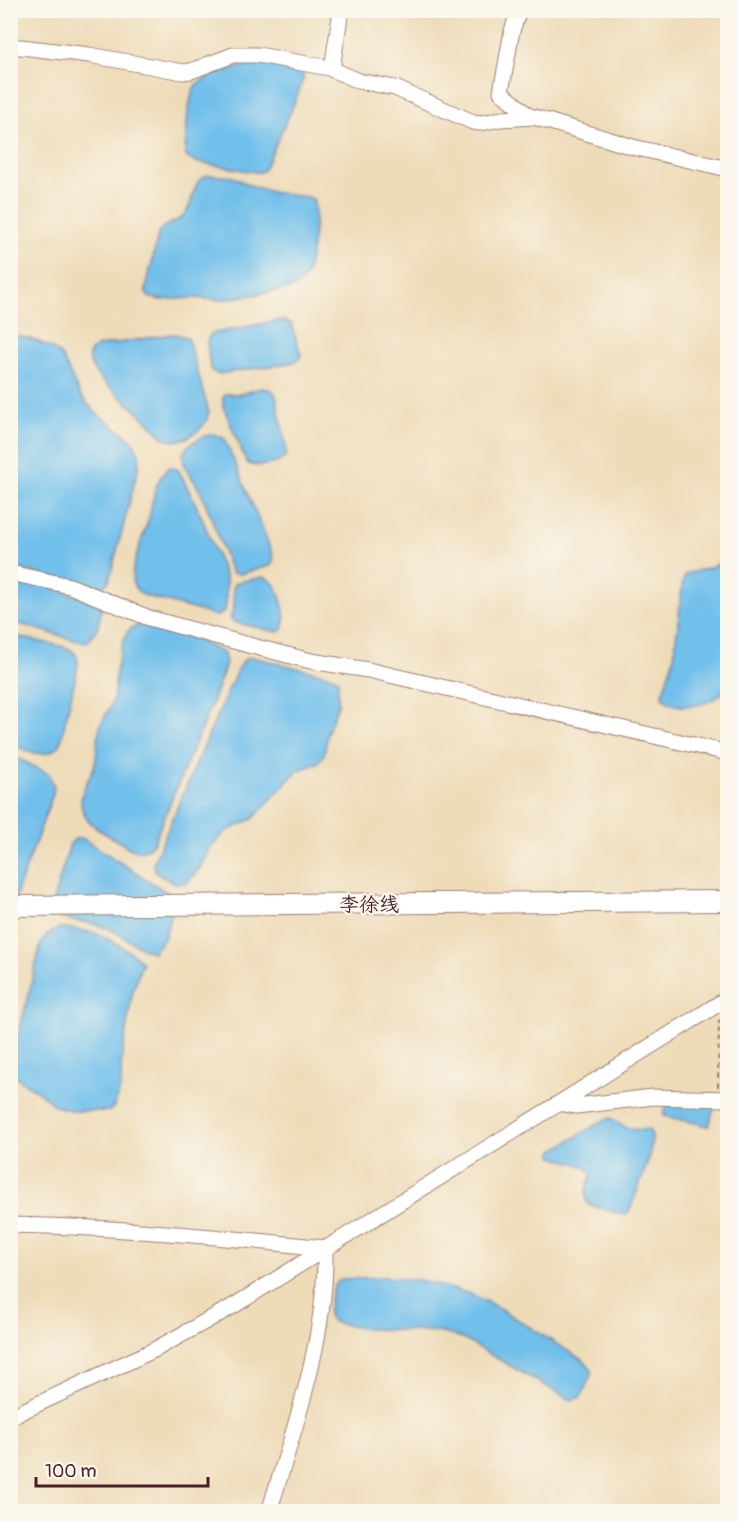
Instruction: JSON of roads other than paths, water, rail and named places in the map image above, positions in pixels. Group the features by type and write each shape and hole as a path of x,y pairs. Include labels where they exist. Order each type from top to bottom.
{"main road":[{"name":"李徐线","path":"10,906 728,901"}],"street":[{"path":"332,69 341,10"},
{"path":"519,10 512,32 501,92 530,117"},
{"path":"10,47 89,55 183,72 233,56 258,56 332,69 358,81 395,88 473,122 530,117 633,147 728,169"},
{"path":"10,573 70,586 149,618 310,661 368,670 728,753"},
{"path":"10,1417 156,1349 243,1299 723,1000"},
{"path":"559,1103 577,1106 653,1097 723,1099"},
{"path":"10,1225 156,1232 325,1248"},
{"path":"269,1512 308,1378 324,1291 325,1248"}],"water":[{"path":"248,65 283,66 303,74 294,104 264,170 255,172 196,162 187,158 185,153 187,118 196,85 213,76"},
{"path":"209,175 233,177 271,192 313,199 315,215 311,251 307,271 297,286 221,300 195,298 161,300 149,297 146,288 159,231 184,215 190,206 197,184"},
{"path":"281,320 291,323 300,358 291,363 218,374 210,368 207,343 211,334"},
{"path":"173,334 188,338 209,412 199,430 189,437 177,440 166,439 160,435 99,377 89,357 91,351 99,346"},
{"path":"17,336 41,343 58,352 80,395 95,412 132,440 139,454 139,465 109,581 104,586 93,588 11,567 10,337"},
{"path":"261,388 274,392 276,396 286,457 273,464 256,465 247,463 223,406 223,398 225,394 241,394"},
{"path":"214,434 224,438 238,470 273,555 273,562 270,566 240,574 232,573 205,502 185,467 183,457 186,448 199,439"},
{"path":"170,467 179,471 199,511 226,578 226,607 223,613 217,616 146,596 135,588 133,583 133,568 155,491 161,476"},
{"path":"727,556 726,686 719,696 712,700 694,706 676,705 663,697 663,692 674,657 683,581 686,574 716,565"},
{"path":"263,577 275,585 282,602 285,621 282,629 277,632 234,622 230,619 234,608 235,584"},
{"path":"11,578 49,585 102,606 98,627 88,641 81,642 11,622"},
{"path":"141,625 190,637 224,653 226,664 153,844 145,850 137,851 94,826 83,811 81,799 95,763 100,727 113,699 124,639 130,629"},
{"path":"11,635 68,648 77,657 78,666 60,745 48,753 36,753 11,744"},
{"path":"252,657 338,679 338,704 328,731 324,755 317,763 297,771 253,819 221,836 209,850 199,869 187,882 180,884 173,882 155,871 154,861 238,668 245,659"},
{"path":"11,755 49,774 54,786 11,909"},
{"path":"82,838 171,897 173,904 165,937 153,952 107,928 51,915 50,911 70,844 75,839"},
{"path":"60,928 82,930 103,936 130,952 142,963 132,994 121,1064 121,1086 115,1105 110,1111 75,1111 55,1106 14,1074 18,1037 41,943 47,935"},
{"path":"668,1104 711,1105 714,1107 709,1126 664,1116"},
{"path":"610,1118 629,1128 649,1130 652,1135 650,1153 644,1172 630,1210 626,1214 589,1205 586,1194 592,1174 586,1167 553,1156 554,1150"},
{"path":"383,1277 419,1280 471,1294 499,1308 584,1361 591,1369 591,1375 581,1397 571,1400 452,1335 429,1331 361,1328 330,1319 328,1314 330,1299 338,1282 342,1279"}]}
